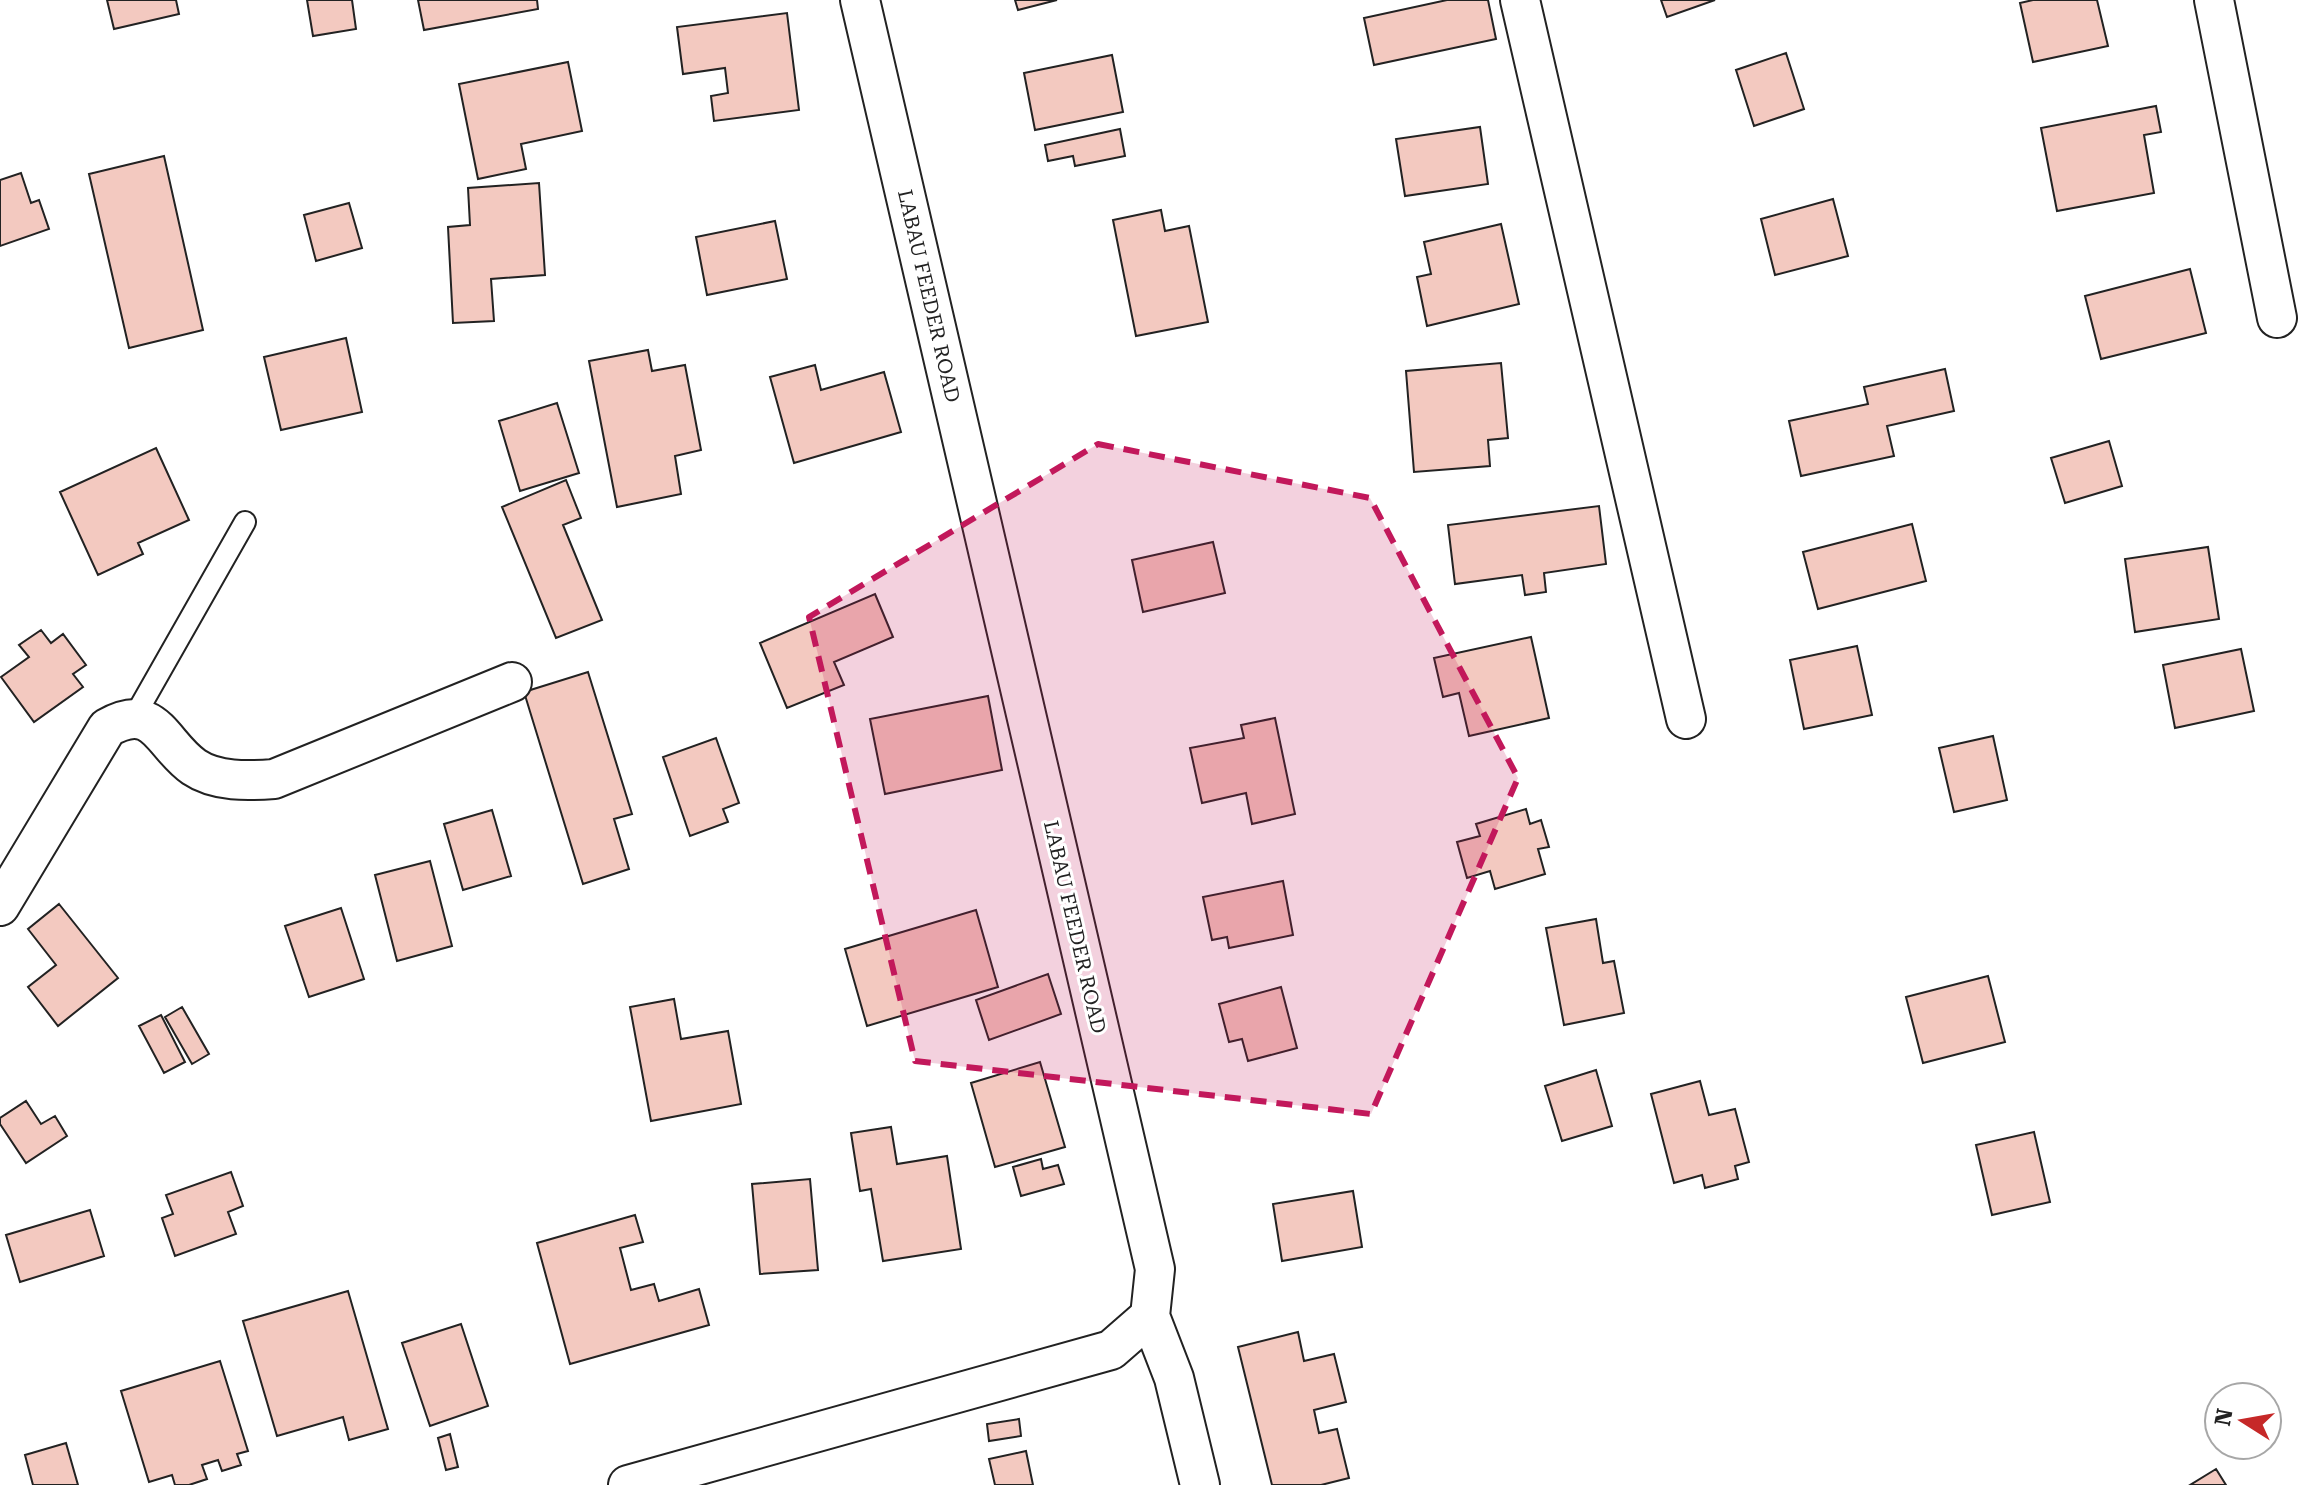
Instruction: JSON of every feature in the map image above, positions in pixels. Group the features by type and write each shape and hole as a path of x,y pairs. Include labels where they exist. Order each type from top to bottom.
{"street":[{"name":"LABAU FEEDER ROAD","path":"860,0 1155,1269 1150,1316"},
{"path":"1520,0 1686,719"},
{"path":"2214,0 2277,318"},
{"path":"0,906 107,728 133,719 152,723 193,767 227,779 274,779 512,682"},
{"path":"628,1485 1111,1350 1150,1316 1174,1378 1200,1485"}],"lane":[{"path":"133,719 245,522"}],"highlighted area":[{"path":"1098,444 1370,498 1518,778 1371,1114 915,1061 809,617"}],"building":[{"path":"107,0 176,0 179,14 114,29"},
{"path":"307,0 352,0 356,29 313,36"},
{"path":"418,0 537,0 538,9 424,30"},
{"path":"1015,0 1057,0 1018,10"},
{"path":"1447,0 1488,0 1496,39 1374,65 1364,18"},
{"path":"1661,0 1715,0 1667,17"},
{"path":"2033,0 2097,0 2108,46 2033,62 2020,3"},
{"path":"787,13 799,110 714,121 711,96 728,93 725,68 683,74 677,27"},
{"path":"1786,53 1804,109 1754,126 1736,70"},
{"path":"1112,55 1123,112 1035,130 1024,73"},
{"path":"568,62 582,131 521,144 526,169 478,179 459,84"},
{"path":"2156,106 2161,132 2144,135 2154,193 2057,211 2041,128"},
{"path":"1480,127 1488,184 1405,196 1396,139"},
{"path":"1120,129 1125,156 1075,166 1073,156 1048,161 1045,145"},
{"path":"164,156 203,330 129,348 89,174"},
{"path":"21,173 31,203 39,200 49,229 0,246 0,180"},
{"path":"539,183 545,275 491,279 494,321 453,323 448,227 470,225 468,188"},
{"path":"1833,199 1848,256 1775,275 1761,219"},
{"path":"349,203 362,248 316,261 304,215"},
{"path":"1161,210 1165,231 1189,226 1208,322 1136,336 1113,220"},
{"path":"775,221 787,279 707,295 696,237"},
{"path":"1501,224 1519,304 1427,326 1417,277 1431,274 1424,242"},
{"path":"2190,269 2206,333 2101,359 2085,296"},
{"path":"346,338 362,412 281,430 264,357"},
{"path":"648,350 652,371 685,365 701,450 675,456 681,494 617,507 589,361"},
{"path":"1501,363 1508,438 1488,440 1490,466 1414,472 1406,371"},
{"path":"815,365 821,390 884,372 901,432 794,463 770,377"},
{"path":"1945,369 1954,411 1887,426 1894,456 1801,476 1789,421 1868,404 1864,387"},
{"path":"557,403 579,473 520,491 499,421"},
{"path":"2109,441 2122,486 2065,503 2051,458"},
{"path":"156,448 189,520 138,543 143,554 98,575 60,492"},
{"path":"566,480 581,518 563,525 602,620 556,638 502,507"},
{"path":"1599,506 1606,564 1544,573 1546,592 1525,595 1522,575 1455,584 1448,525"},
{"path":"1912,524 1926,581 1818,609 1803,552"},
{"path":"1213,542 1225,593 1143,612 1132,560"},
{"path":"2208,547 2219,619 2135,632 2125,559"},
{"path":"875,594 893,637 834,662 844,685 787,708 760,643"},
{"path":"41,630 51,643 63,634 86,665 73,674 83,687 34,722 1,677 29,657 19,645"},
{"path":"1531,637 1549,718 1469,736 1459,693 1443,697 1434,658"},
{"path":"1857,646 1872,715 1804,729 1790,660"},
{"path":"2241,649 2254,711 2175,728 2163,665"},
{"path":"588,672 632,814 614,819 629,869 583,884 524,692"},
{"path":"988,696 1002,770 885,794 870,719"},
{"path":"1275,718 1295,814 1252,824 1246,793 1202,803 1190,748 1244,738 1241,725"},
{"path":"1993,736 2007,800 1954,812 1939,748"},
{"path":"716,738 739,803 723,809 728,822 690,836 663,757"},
{"path":"1526,809 1530,824 1541,820 1549,847 1538,849 1545,874 1495,889 1490,871 1467,878 1457,842 1480,836 1476,824"},
{"path":"492,810 511,876 463,890 444,824"},
{"path":"430,861 452,946 397,961 375,875"},
{"path":"1283,881 1293,935 1229,948 1227,937 1212,940 1203,897"},
{"path":"59,904 118,978 58,1026 28,987 56,965 28,929"},
{"path":"341,908 364,979 309,997 285,926"},
{"path":"976,910 998,987 867,1026 845,949"},
{"path":"1596,919 1603,963 1614,961 1624,1013 1564,1025 1546,928"},
{"path":"1048,974 1061,1014 989,1040 976,1000"},
{"path":"1988,976 2005,1042 1923,1063 1906,997"},
{"path":"1281,987 1297,1048 1248,1061 1242,1039 1229,1042 1219,1004"},
{"path":"674,999 681,1039 728,1031 741,1104 651,1121 630,1007"},
{"path":"182,1007 209,1054 192,1064 165,1017"},
{"path":"161,1015 185,1062 164,1073 139,1026"},
{"path":"1040,1062 1065,1147 995,1167 971,1083"},
{"path":"1596,1070 1612,1126 1562,1141 1545,1086"},
{"path":"1700,1081 1709,1115 1735,1109 1749,1162 1735,1166 1738,1179 1705,1188 1702,1175 1674,1183 1651,1094"},
{"path":"26,1101 41,1124 55,1116 67,1136 26,1163 0,1124 0,1118"},
{"path":"891,1127 897,1164 947,1156 961,1249 883,1261 871,1189 860,1191 851,1133"},
{"path":"2034,1132 2050,1202 1992,1215 1976,1145"},
{"path":"1041,1159 1043,1169 1058,1165 1064,1184 1021,1196 1013,1167"},
{"path":"231,1172 243,1206 228,1212 236,1234 175,1256 162,1218 173,1214 166,1195"},
{"path":"810,1179 818,1270 760,1274 752,1184"},
{"path":"1353,1191 1362,1247 1282,1261 1273,1204"},
{"path":"90,1210 104,1256 20,1282 6,1235"},
{"path":"635,1215 643,1242 620,1248 631,1290 654,1284 659,1301 699,1289 709,1325 570,1364 537,1243"},
{"path":"348,1291 388,1429 349,1440 343,1417 277,1436 243,1321"},
{"path":"461,1324 488,1406 430,1426 402,1343"},
{"path":"1298,1332 1304,1361 1334,1354 1346,1402 1314,1410 1319,1433 1337,1429 1349,1478 1321,1485 1272,1485 1238,1347"},
{"path":"220,1361 248,1451 237,1454 241,1465 222,1471 218,1460 202,1465 207,1479 189,1485 175,1485 172,1475 149,1482 121,1391"},
{"path":"1019,1419 1021,1436 989,1441 987,1424"},
{"path":"450,1434 458,1467 446,1470 438,1438"},
{"path":"66,1443 78,1485 33,1485 25,1455"},
{"path":"1026,1451 1033,1485 995,1485 989,1459"},
{"path":"2216,1469 2226,1485 2190,1485"}]}
